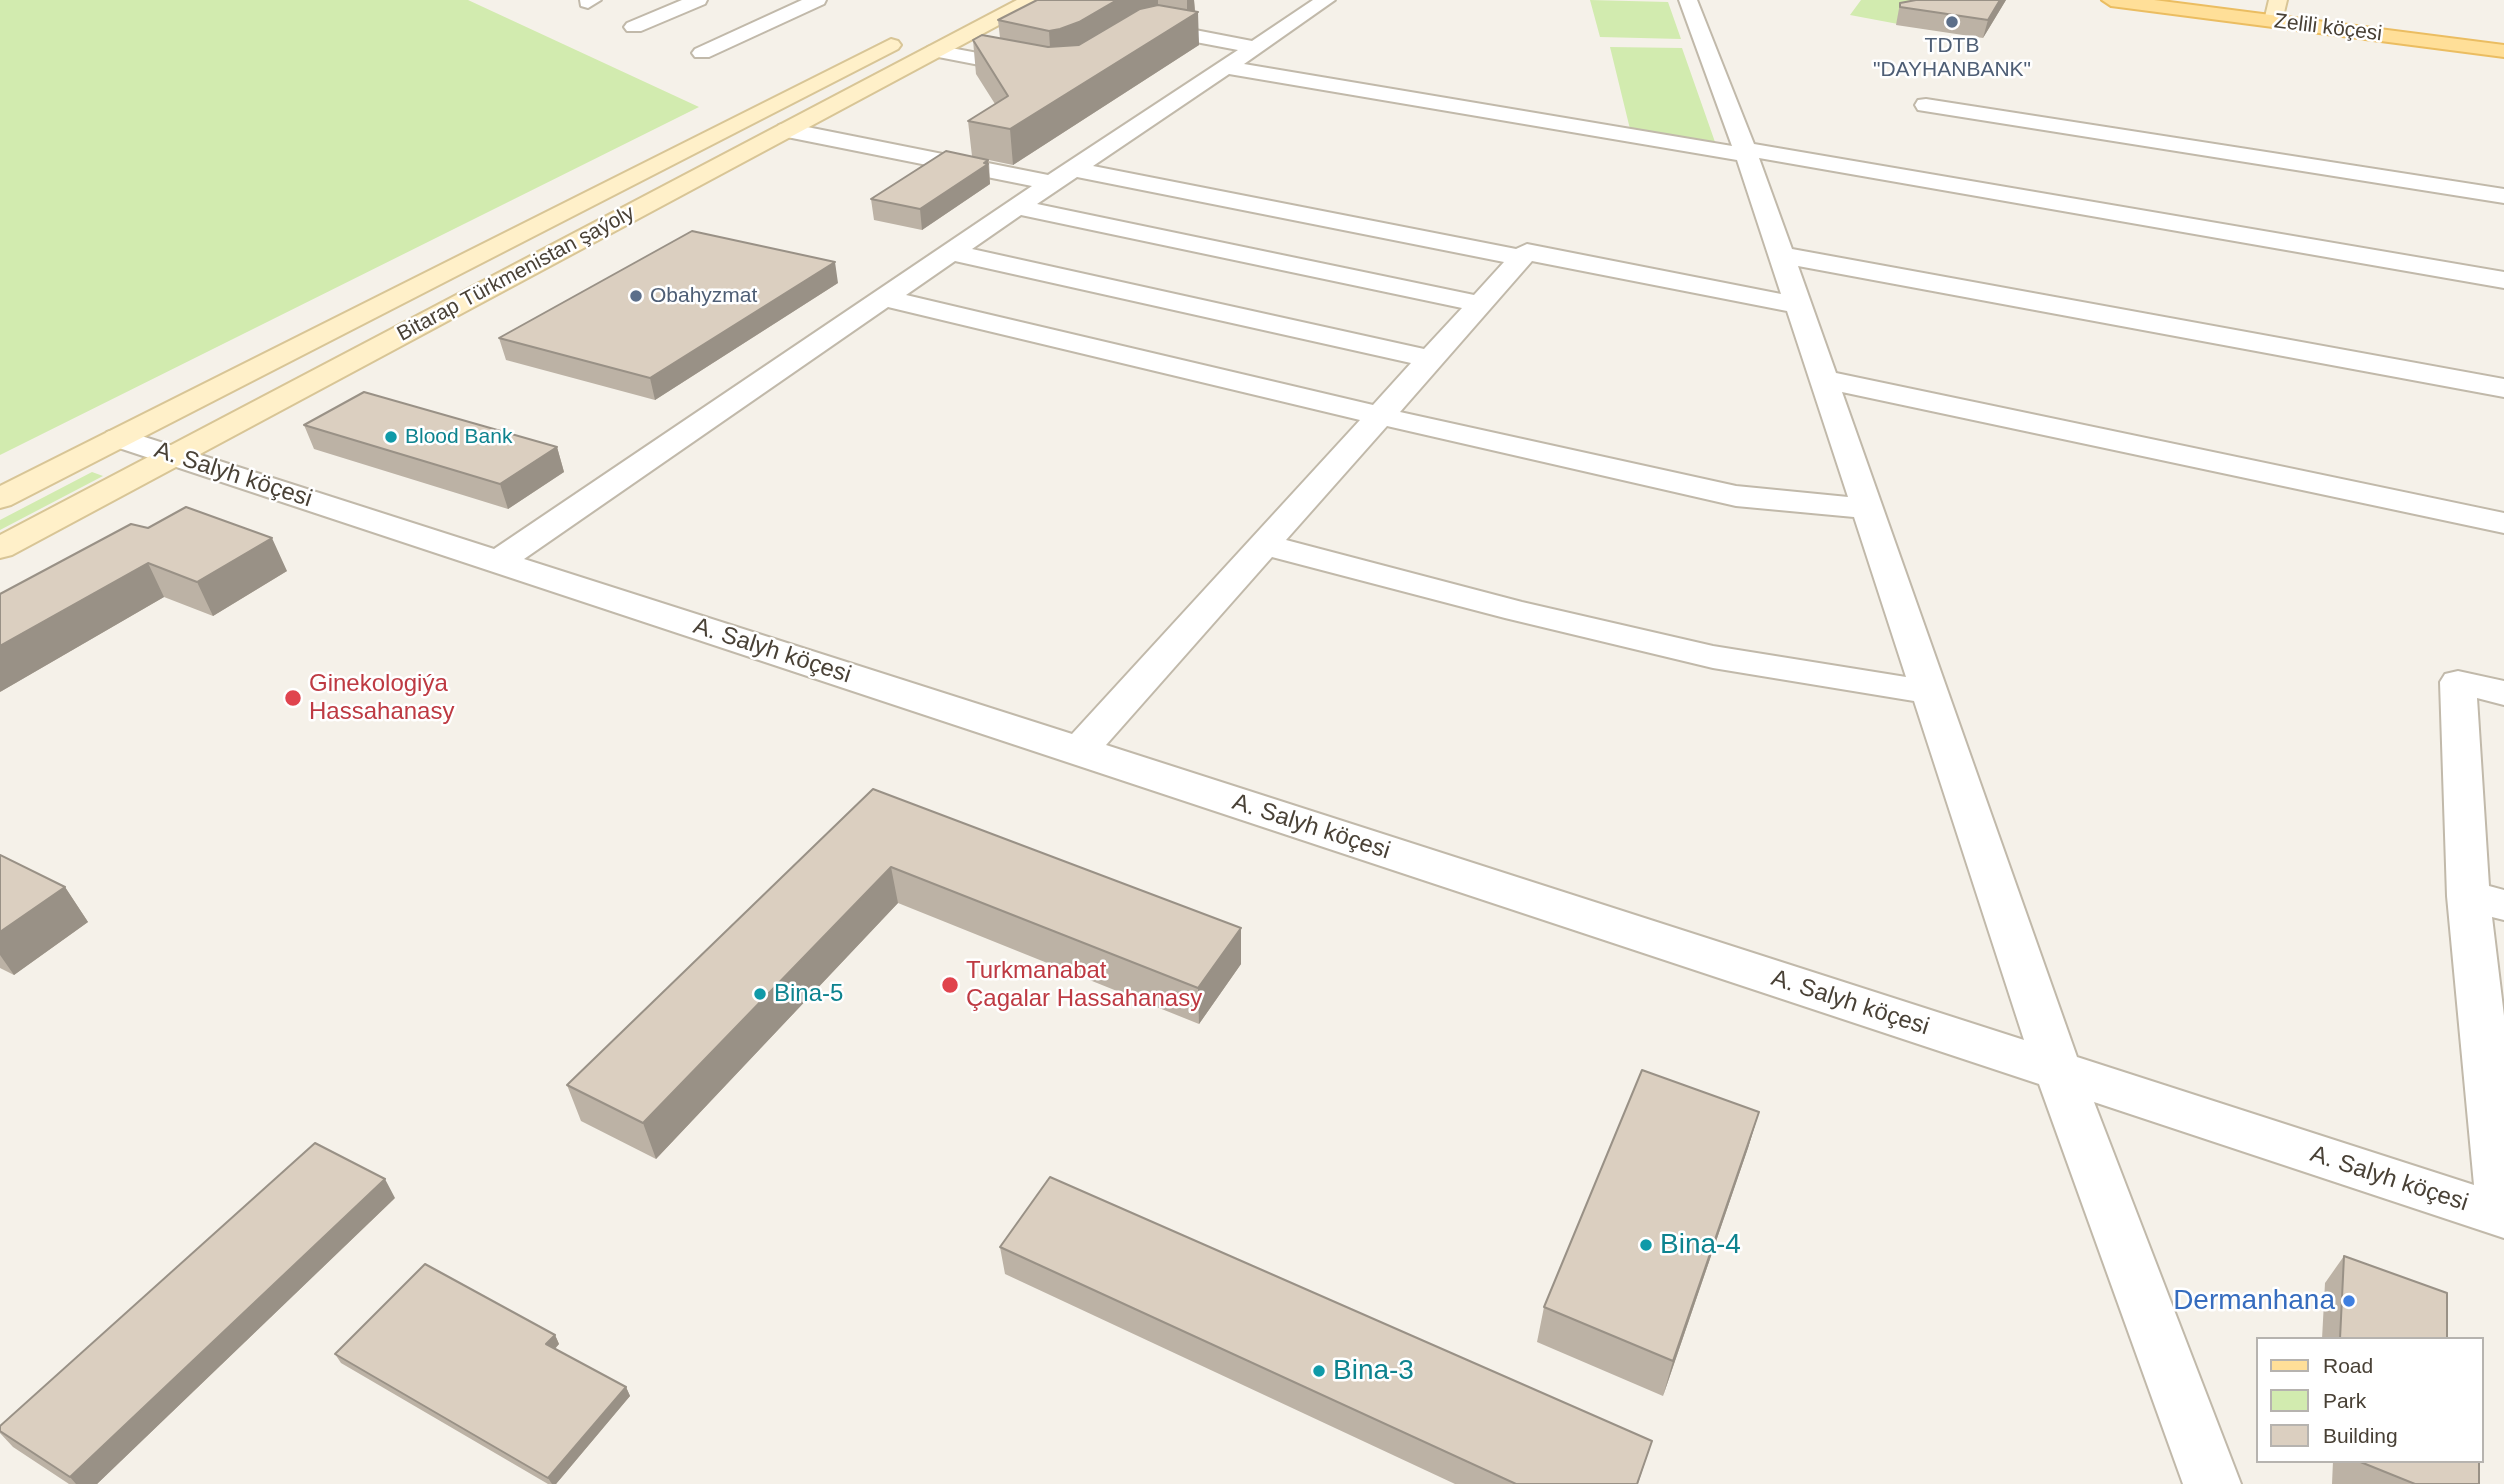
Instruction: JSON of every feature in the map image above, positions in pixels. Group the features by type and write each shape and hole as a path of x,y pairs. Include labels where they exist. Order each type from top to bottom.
{"main road":[{"name":"Bitarap Türkmenistan şaýoly","path":"0,498 927,41 1031,0"},
{"name":"Zelili köçesi","path":"2111,0 2276,11 2504,51"},
{"name":"Zelili köçesi","path":"2180,0 2504,42"},
{"name":"Bitarap Türkmenistan şaýoly","path":"0,548 787,130 927,41"}],"street":[{"path":"634,27 698,0"},
{"path":"702,53 817,0"},
{"path":"498,562 1062,176 1325,0"},
{"path":"1689,0 1746,152 2058,1071 2212,1484"},
{"path":"1133,35 1159,29 1253,47"},
{"path":"927,41 1051,73"},
{"path":"1224,66 2504,280"},
{"path":"1926,105 2504,196"},
{"path":"787,130 1522,257"},
{"path":"1017,207 1480,304"},
{"path":"1079,751 1527,251 1798,304"},
{"path":"951,252 1430,359"},
{"path":"1781,255 2504,388"},
{"path":"885,298 1380,416 1736,496 1867,509"},
{"path":"1823,379 2504,523"},
{"name":"A. Salyh köçesi","path":"118,438 2504,1216"},
{"path":"1266,545 1517,611 1713,657 1930,692"},
{"path":"2504,693 2458,682 2486,901 2504,1216"}],"green space":[{"path":"0,0 468,0 699,107 0,455"},
{"path":"1590,0 1668,2 1681,39 1600,37"},
{"path":"1861,0 1913,0 1898,24 1850,15"},
{"path":"1610,47 1682,48 1715,142 1630,129"},
{"path":"92,472 103,476 0,530 0,520"}],"building":[{"path":"1037,0 1117,0 1079,22 1049,31 998,20"},
{"path":"1916,0 2000,0 1988,20 1900,7 1900,3"},
{"path":"1158,5 1198,12 1010,129 968,121 1008,96 973,40 982,35 1048,47 1079,45 1140,9"},
{"path":"946,151 988,160 984,163 988,164 920,209 871,199"},
{"path":"692,231 835,262 650,378 499,338"},
{"path":"364,392 557,447 500,484 304,425"},
{"path":"186,507 272,538 197,582 148,563 0,646 0,594 131,524 148,528"},
{"path":"873,789 1241,928 1198,988 891,867 643,1123 567,1085"},
{"path":"0,855 65,887 0,932"},
{"name":"Bina-4","path":"1642,1070 1759,1112 1673,1361 1544,1307"},
{"path":"315,1143 385,1179 70,1477 0,1431 0,1426"},
{"name":"Bina-3","path":"1050,1177 1652,1441 1637,1484 1516,1484 1000,1247"},
{"path":"2344,1256 2447,1293 2447,1337 2340,1337"},
{"path":"425,1264 555,1335 546,1344 626,1387 548,1478 335,1354"},
{"path":"2363,1463 2479,1463 2479,1484 2415,1484"}],"place":[{"name":"TDTB \"DAYHANBANK\"","path":"1952,22"},
{"name":"Obahyzmat","path":"636,296"},
{"name":"Blood Bank","path":"391,437"},
{"name":"Ginekologiýa Hassahanasy","path":"293,698"},
{"name":"Turkmanabat Çagalar Hassahanasy","path":"950,985"},
{"name":"Bina-5","path":"760,994"},
{"name":"Bina-4","path":"1646,1245"},
{"name":"Dermanhana","path":"2349,1301"},
{"name":"Bina-3","path":"1319,1371"}]}
